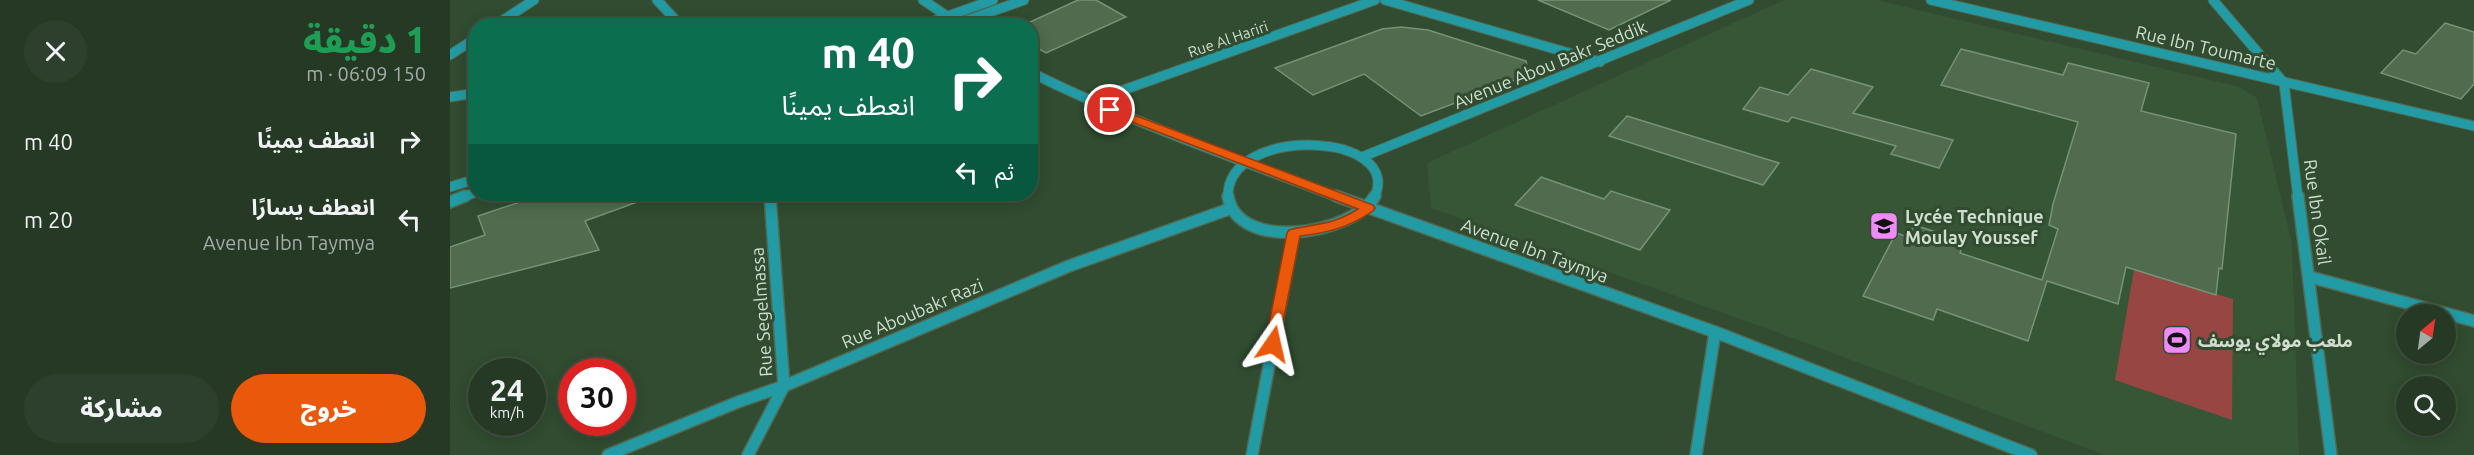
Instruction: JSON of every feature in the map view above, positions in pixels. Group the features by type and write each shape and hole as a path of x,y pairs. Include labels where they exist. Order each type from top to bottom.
{"street":[{"path":"506,18 534,0"},
{"path":"657,0 674,18"},
{"path":"923,0 947,16"},
{"path":"942,18 993,0"},
{"path":"975,18 1024,0"},
{"name":"Rue Al Hariri","path":"1090,102 1375,0"},
{"path":"1385,0 1600,62"},
{"name":"Avenue Abou Bakr Seddik","path":"1362,158 1749,0"},
{"name":"Rue Ibn Toumarte","path":"1930,0 2474,126"},
{"path":"2214,0 2284,82"},
{"path":"450,55 468,43"},
{"name":"Avenue Ibn Taymya","path":"1038,76 1090,102 1246,163 1714,332 2031,455"},
{"name":"Rue Ibn Okail","path":"2284,82 2331,455"},
{"path":"450,97 468,94"},
{"path":"1308,144 1350,151 1362,158 1375,170 1379,182 1377,195 1368,208 1348,221 1322,230 1294,233 1267,230 1246,221 1232,208 1227,196 1228,184 1235,173 1246,163 1264,153 1308,144"},
{"path":"450,187 468,181"},
{"path":"450,202 468,195"},
{"name":"Rue Segelmassa","path":"748,455 784,386 771,201"},
{"name":"Rue Aboubakr Razi","path":"608,455 738,402 784,386 1069,266 1232,208"},
{"path":"1252,455 1294,233"},
{"path":"2310,277 2474,321"},
{"path":"1696,455 1714,332"}],"shaded area":[{"name":"Lycée Technique Moulay Youssef","path":"1784,0 1877,0 2240,87 2257,98 2292,244 2299,455 2105,455 1787,336 1431,208 1427,163"},
{"name":"ملعب مولاي يوسف","path":"2134,270 2233,299 2232,420 2115,380"}],"building":[{"path":"1078,0 1096,0 1126,17 1046,53 1038,48 1038,18"},
{"path":"1538,0 1671,0 1609,30"},
{"path":"2445,23 2474,32 2474,84 2461,99 2381,73 2403,50 2416,54"},
{"path":"1401,27 1428,30 1526,61 1529,75 1421,116 1364,74 1313,95 1275,68 1382,29"},
{"path":"1961,49 2063,75 2068,63 2149,83 2141,111 2236,134 2222,269 2219,268 2216,295 2126,267 2118,304 2047,281 2028,341 1937,309 1933,320 1863,296 1896,233 1908,237 1914,225 1964,241 1960,253 2042,280 2058,229 2049,225 2053,204 2078,122 1941,85"},
{"path":"1811,69 1873,87 1853,113 1953,140 1939,168 1891,154 1896,146 1792,117 1788,122 1743,109 1760,87 1788,95"},
{"path":"1627,116 1779,163 1763,185 1609,136"},
{"path":"1541,177 1604,199 1611,191 1670,210 1640,250 1515,205"},
{"path":"523,201 640,201 585,221 599,250 450,288 450,247 485,235 478,216"}],"place":[{"name":"Lycée Technique Moulay Youssef","path":"1884,226"},
{"name":"ملعب مولاي يوسف","path":"2177,340"}],"route":[{"path":"1110,110 1368,208 1348,221 1322,230 1294,233 1273,344"}]}
